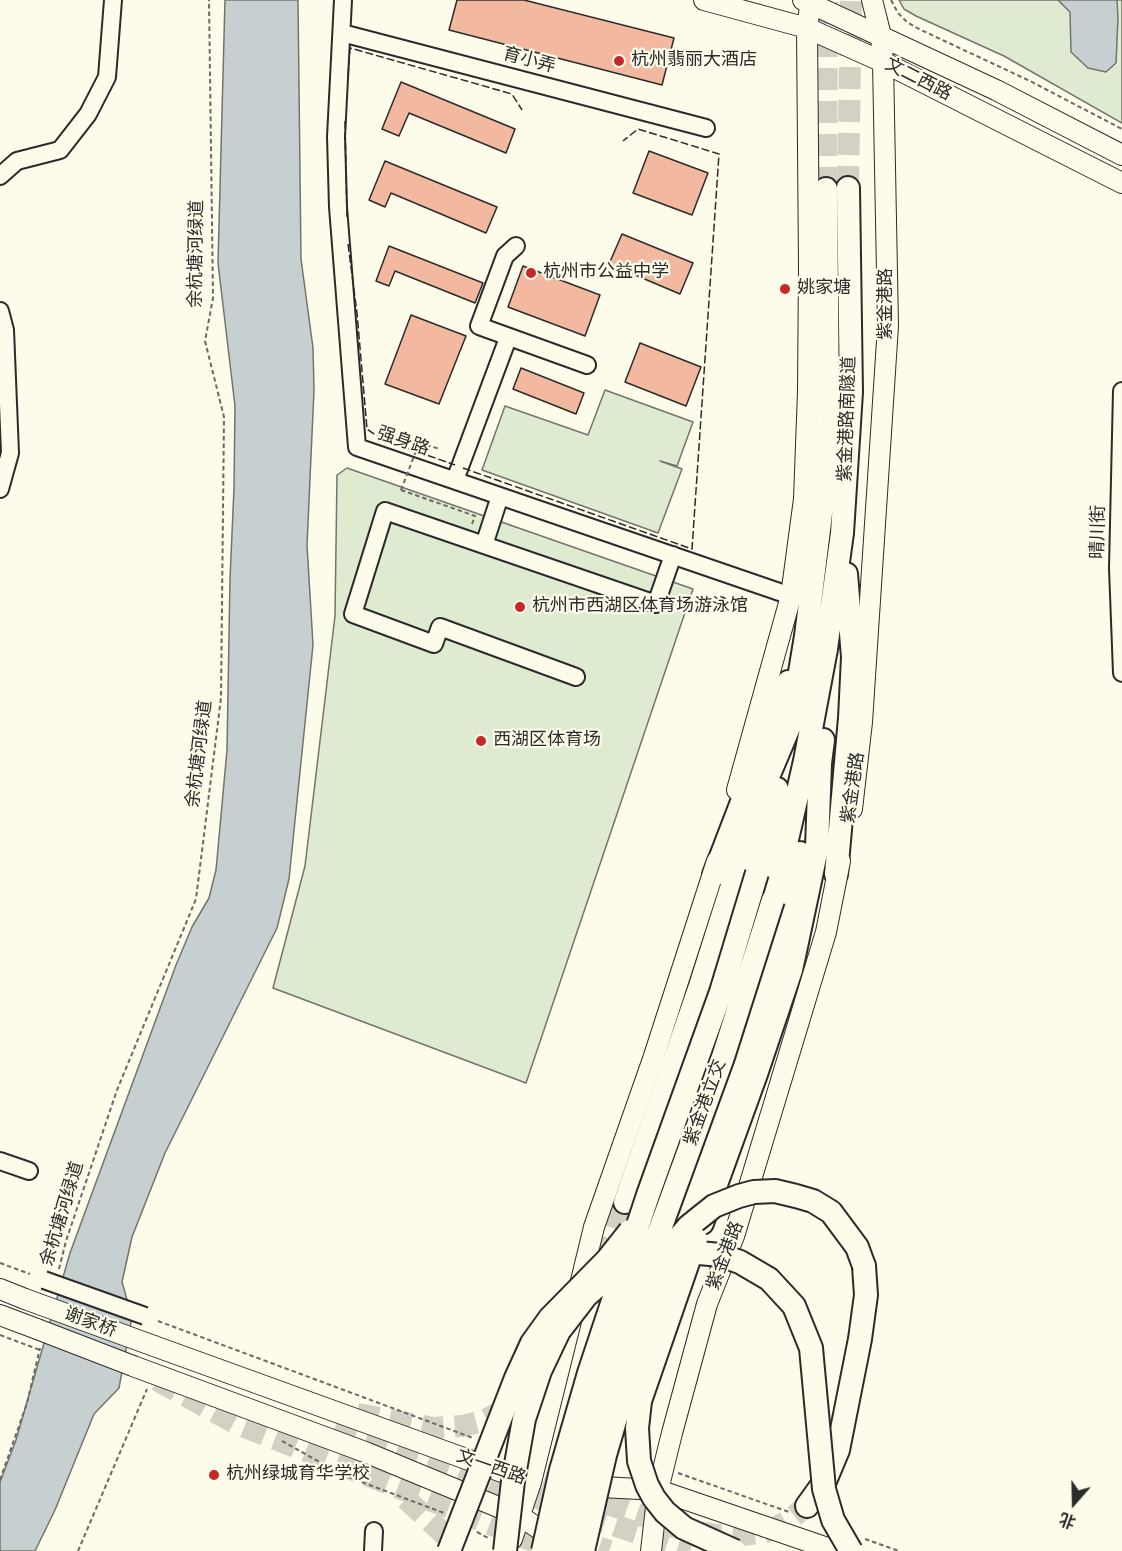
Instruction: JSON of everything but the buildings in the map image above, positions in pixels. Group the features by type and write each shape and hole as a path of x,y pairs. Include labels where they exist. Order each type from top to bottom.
{"highway":[{"name":"紫金港路南隧道","path":"806,636 824,489 837,188 851,392 842,533 826,649"},
{"path":"836,874 853,657 842,533"},
{"path":"625,1202 700,986 762,791 792,720 806,636"},
{"path":"714,875 806,636"},
{"path":"583,1551 605,1455 662,1274 677,1240 741,1063 787,914 817,848 820,763 828,716 826,649"},
{"name":"紫金港立交","path":"564,1551 592,1434 633,1305 723,1057 787,914 805,761 826,649"},
{"name":"紫金港立交","path":"543,1551 574,1422 648,1195 738,942 757,873 792,720"},
{"path":"735,1551 684,1528 665,1512 654,1498 639,1461 638,1412 643,1390 784,991 787,914"},
{"path":"677,1240 703,1213 726,1200 754,1192 775,1191 813,1201 831,1212 857,1247 864,1266 866,1295 860,1339 840,1442 828,1475 818,1493 807,1506"},
{"path":"449,1551 516,1378 532,1343 550,1318 626,1237 648,1195"},
{"path":"507,1551 513,1481 524,1419 540,1371 559,1331 586,1296 603,1281 625,1267 654,1255 689,1252 720,1255 741,1262 769,1279 794,1306 810,1348 824,1489 833,1520 850,1551"}],"main road":[{"name":"文二西路","path":"704,0 807,28 883,62 1122,183"},
{"name":"紫金港路","path":"651,1551 658,1490 707,1304 734,1236 826,932 836,874 848,830 862,722 888,326 883,62 881,36 872,0"},
{"name":"文二西路","path":"808,1 996,90 1122,155"},
{"path":"507,1551 531,1482 594,1227 714,875 792,596 804,499 808,391 808,1"},
{"name":"谢家桥","path":"0,1289 154,1346"},
{"path":"0,1315 39,1337"},
{"name":"谢家桥","path":"39,1337 134,1366"},
{"name":"文一西路","path":"154,1346 531,1482 658,1490 836,1551"},
{"name":"文一西路","path":"134,1366 365,1452 520,1515 572,1551"}],"street":[{"path":"0,176 17,161 60,150 88,114 107,77 113,0"},
{"name":"强身路","path":"343,0 336,137 338,207 357,447 792,596"},
{"name":"育小弄","path":"342,33 706,128"},
{"path":"516,246 505,256 479,326 587,365"},
{"path":"0,311 5,340 10,453 0,489"},
{"path":"455,480 508,338"},
{"name":"晴川街","path":"1122,391 1118,568 1122,673"},
{"path":"484,545 500,496"},
{"path":"576,677 440,627 434,644 353,614 385,511 656,604 673,555"},
{"path":"0,1161 28,1171"},
{"path":"51,1277 145,1316"},
{"path":"373,1551 374,1530"}],"path":[{"name":"余杭塘河绿道","path":"51,1277 66,1241 117,1090 196,899 221,698 224,417 205,341 213,298 209,0"},
{"path":"891,0 898,13 919,29 1030,81 1122,129"},
{"path":"440,449 419,442 401,490 475,516 467,538"},
{"path":"0,1263 51,1277"},
{"path":"0,1335 40,1350"},
{"path":"0,1480 27,1403 39,1337"},
{"path":"78,1551 147,1389"},
{"path":"281,1440 343,1474 441,1511 451,1517"},
{"path":"470,1528 507,1551"}],"green space":[{"path":"899,0 1122,0 1122,123 1004,56 916,16 904,9"},
{"path":"605,390 693,422 677,466 660,461 682,469 658,533 482,470 505,406 588,435"},
{"name":"西湖区体育场","path":"347,468 693,589 526,1083 273,988 305,866 335,616 337,475"}],"shaded area":[{"path":"225,0 298,0 301,259 313,348 314,390 307,545 313,645 289,879 277,928 165,1153 132,1237 122,1282 132,1317 119,1388 94,1414 55,1510 35,1551 0,1551 0,1482 16,1440 70,1253 176,965 192,927 209,898 216,870 227,750 235,406 218,263"},
{"path":"1058,0 1117,0 1116,63 1106,72 1088,68 1071,52 1070,12"}],"tunnel":[{"path":"826,189 827,0"},
{"path":"848,188 851,0"},
{"path":"604,1260 625,1202"},
{"path":"157,1380 235,1423 558,1551"},
{"path":"357,1414 434,1428 463,1426 483,1421 513,1405"},
{"path":"337,1422 561,1507 690,1551"},
{"path":"512,1471 678,1528 716,1535 766,1532 786,1522 807,1506"},
{"path":"406,1499 447,1537 454,1551"},
{"path":"568,1536 609,1551"}],"fence":[{"path":"348,76 350,48 512,94 522,110"},
{"path":"345,121 347,217"},
{"path":"463,468 692,549 719,154 638,129 623,141"},
{"path":"348,244 357,313 367,429 381,439 455,465"}],"place":[{"name":"杭州翡丽大酒店","path":"619,61"},
{"name":"杭州市公益中学","path":"531,273"},
{"name":"姚家塘","path":"785,289"},
{"name":"杭州市西湖区体育场游泳馆","path":"520,607"},
{"name":"西湖区体育场","path":"481,741"},
{"name":"杭州绿城育华学校","path":"214,1475"}]}
